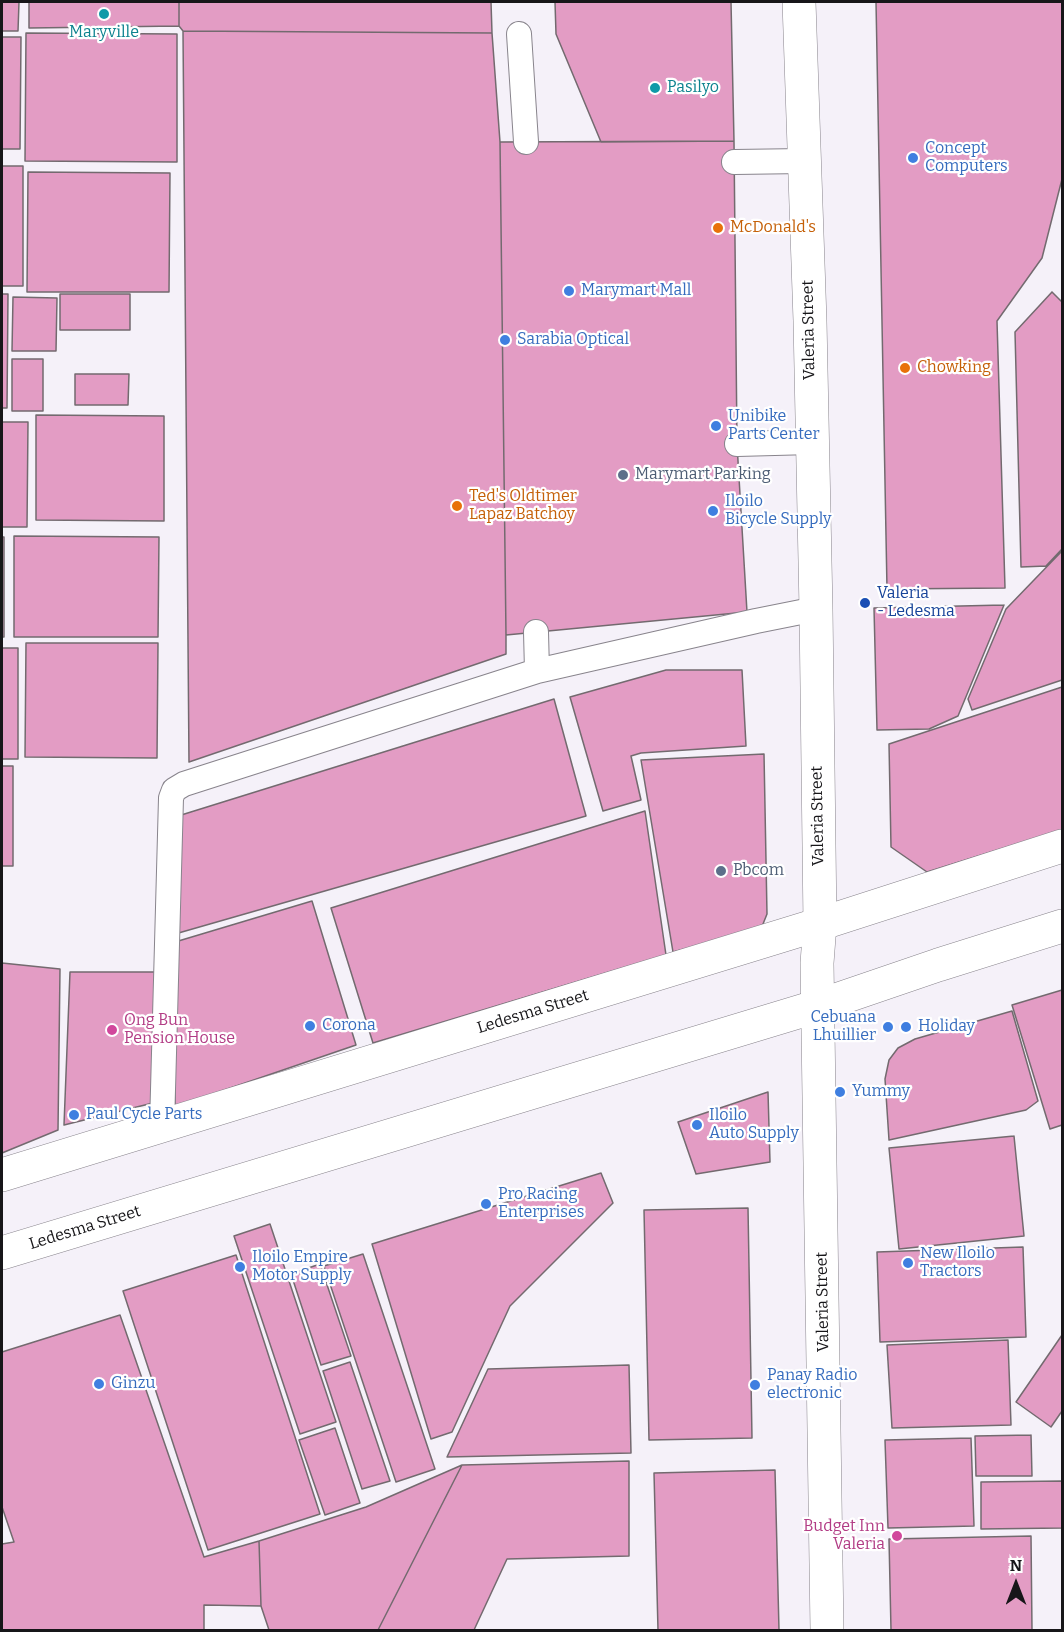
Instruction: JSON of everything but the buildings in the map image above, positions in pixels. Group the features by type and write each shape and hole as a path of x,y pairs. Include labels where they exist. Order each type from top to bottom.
{"main road":[{"name":"Valeria Street","path":"800,2 816,609 820,924 818,1006 828,1630"},
{"name":"Ledesma Street","path":"2,1175 820,924 1062,846"},
{"name":"Ledesma Street","path":"2,1253 818,1006 1062,926"}],"lane":[{"path":"519,34 526,142"},
{"path":"734,162 804,161"},
{"path":"737,444 812,442"},
{"path":"162,1126 171,798 174,790 184,784 537,671 816,609"},
{"path":"536,632 537,671"}],"place":[{"name":"Maryville","path":"104,14"},
{"name":"Pasilyo","path":"655,88"},
{"name":"Concept Computers","path":"913,158"},
{"name":"McDonald's","path":"718,228"},
{"name":"Marymart Mall","path":"569,291"},
{"name":"Sarabia Optical","path":"505,340"},
{"name":"Chowking","path":"905,368"},
{"name":"Unibike Parts Center","path":"716,426"},
{"name":"Marymart Parking","path":"623,475"},
{"name":"Ted's Oldtimer Lapaz Batchoy","path":"457,506"},
{"name":"Iloilo Bicycle Supply","path":"713,511"},
{"name":"Valeria - Ledesma","path":"865,603"},
{"name":"Pbcom","path":"721,871"},
{"name":"Corona","path":"310,1026"},
{"name":"Cebuana Lhuillier","path":"888,1027"},
{"name":"Holiday","path":"906,1027"},
{"name":"Ong Bun Pension House","path":"112,1030"},
{"name":"Yummy","path":"840,1092"},
{"name":"Paul Cycle Parts","path":"74,1115"},
{"name":"Iloilo Auto Supply","path":"697,1125"},
{"name":"Pro Racing Enterprises","path":"486,1204"},
{"name":"New Iloilo Tractors","path":"908,1263"},
{"name":"Iloilo Empire Motor Supply","path":"240,1267"},
{"name":"Ginzu","path":"99,1384"},
{"name":"Panay Radio electronic","path":"755,1385"},
{"name":"Budget Inn Valeria","path":"897,1536"}]}
